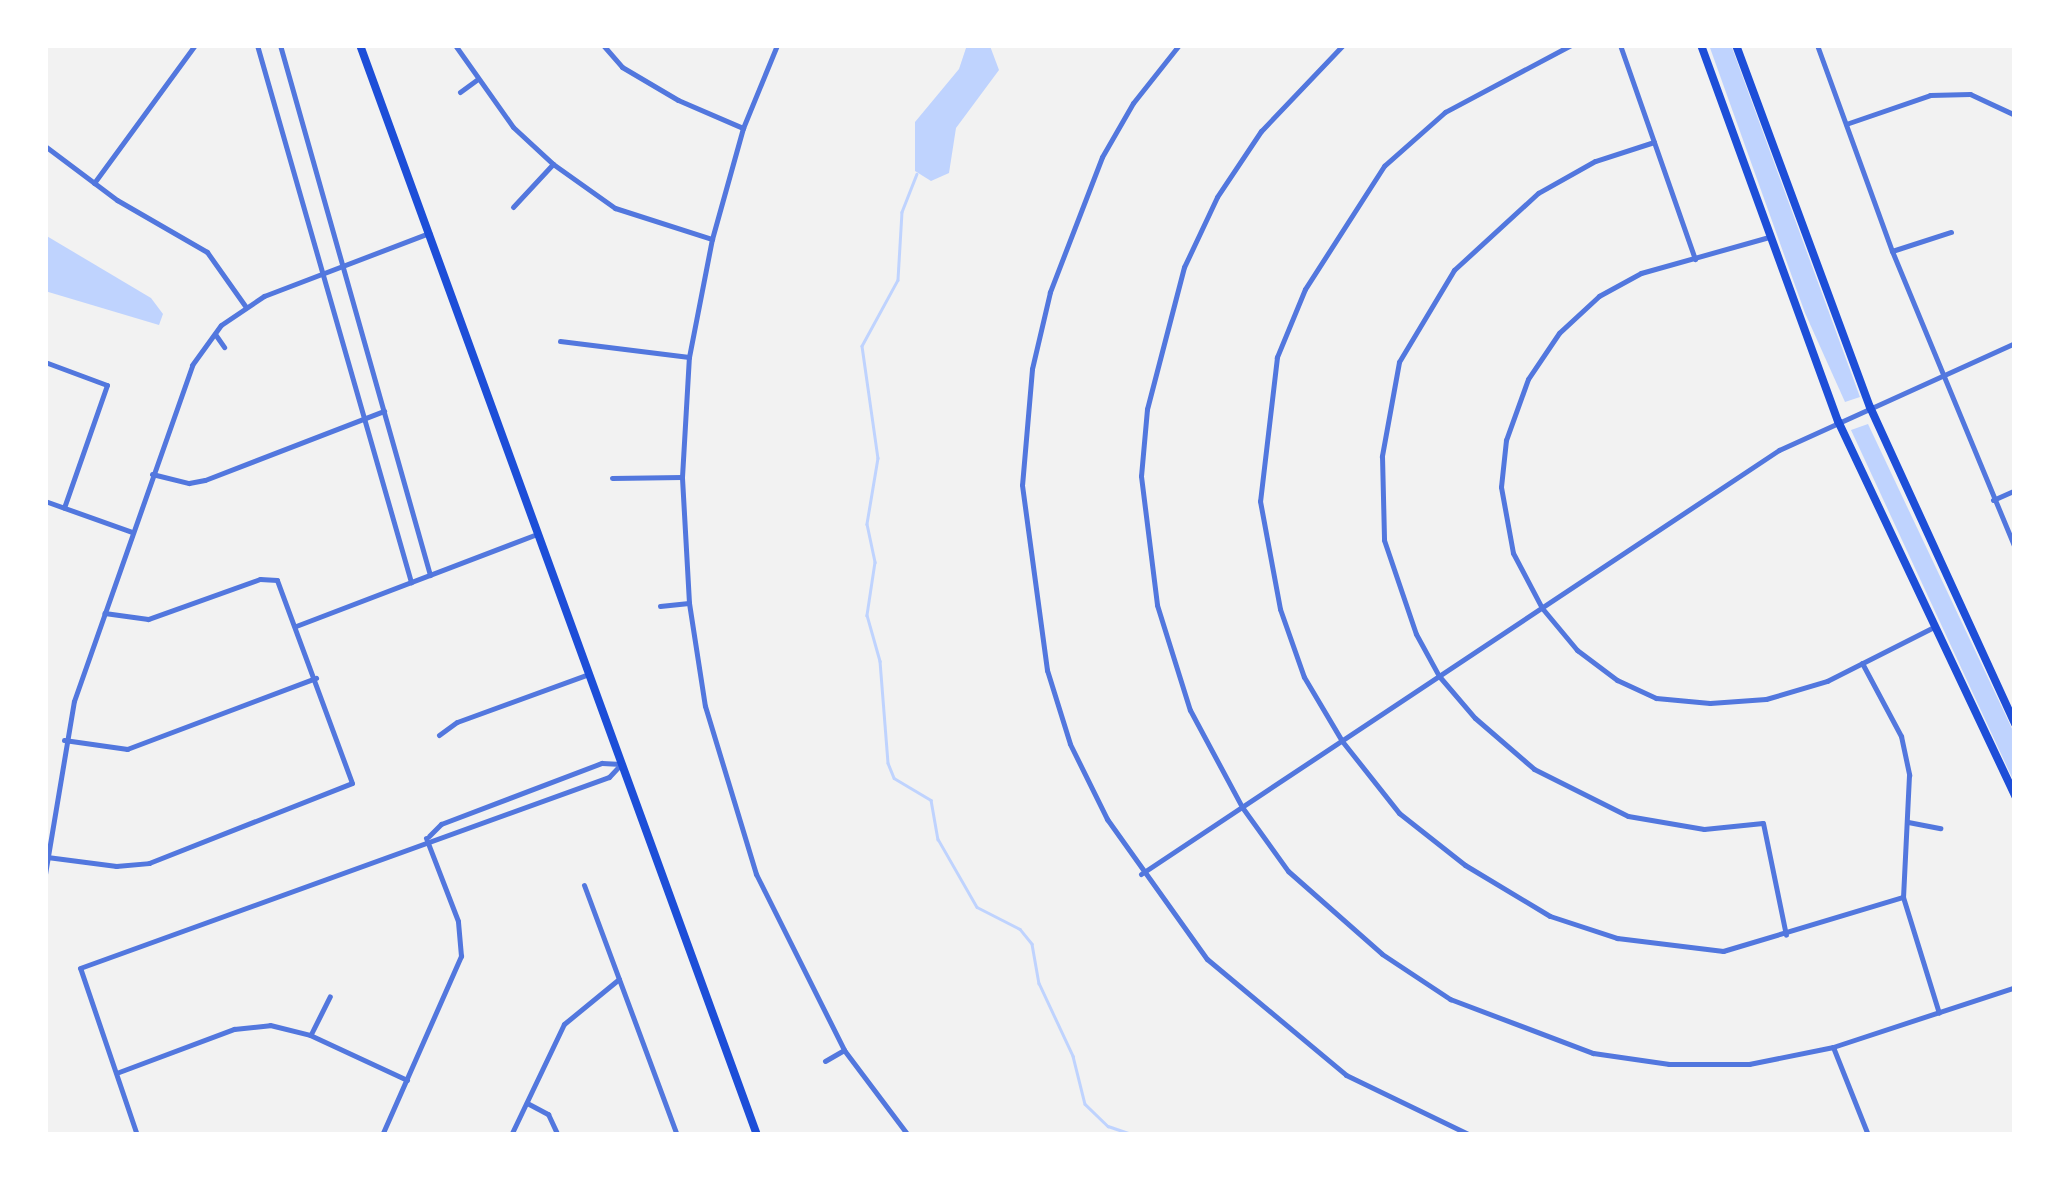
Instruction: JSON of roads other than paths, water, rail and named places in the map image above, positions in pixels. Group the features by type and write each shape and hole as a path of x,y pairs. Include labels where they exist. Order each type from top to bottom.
{"main road":[{"path":"360,45 757,1135"},
{"path":"1701,45 1838,420 1932,628 2015,796"},
{"path":"1736,45 1870,407 2015,724"}],"street":[{"path":"94,182 194,45"},
{"path":"257,45 411,582"},
{"path":"280,45 430,575"},
{"path":"455,45 513,127 553,164 614,208 712,239"},
{"path":"604,45 622,67 678,100 743,128"},
{"path":"777,45 743,128 712,239 689,357 682,477 690,602 706,706 745,842 801,971 844,1050 908,1135"},
{"path":"1179,45 1133,103 1078,216 1050,292 1024,430 1025,543 1047,670 1070,744 1141,874 1207,959 1274,1022 1346,1075 1470,1135"},
{"path":"1344,45 1261,132 1217,198 1184,267 1147,409 1141,476 1156,606 1190,710 1242,808 1288,871 1382,954 1450,999 1511,1026 1593,1053 1669,1064 1749,1064 1834,1047 2015,987"},
{"path":"1571,45 1445,112 1384,166 1332,240 1277,357 1263,443 1266,552 1304,677 1342,741 1400,813 1465,865 1550,916 1618,938 1723,950 1786,935 1903,896"},
{"path":"1620,45 1695,259"},
{"path":"1817,45 1892,251 2015,548"},
{"path":"460,92 478,79"},
{"path":"1846,124 1930,95 1970,94 2015,115"},
{"path":"1654,142 1581,169 1488,236 1454,270 1399,362 1382,456 1384,540 1410,620 1439,676 1505,748 1575,795 1628,816 1704,829 1763,823 1786,935"},
{"path":"45,146 94,182 207,252 246,308"},
{"path":"513,208 553,164"},
{"path":"1892,251 1951,232"},
{"path":"45,874 64,740 104,613 192,365 215,334 246,308 322,273 429,233"},
{"path":"1770,237 1640,273 1599,296 1559,332 1514,407 1502,487 1513,552 1542,608 1577,650 1616,680 1656,698 1710,704 1766,698 1862,663 1932,628"},
{"path":"215,334 224,347"},
{"path":"560,341 689,357"},
{"path":"1141,874 1764,459 1838,420 2015,342"},
{"path":"45,362 107,385 64,508"},
{"path":"152,474 189,483 205,480 384,411"},
{"path":"612,478 682,477"},
{"path":"1993,500 2015,490"},
{"path":"45,502 132,532"},
{"path":"296,626 540,533"},
{"path":"47,856 116,866 149,862 352,783 280,583 269,577 148,619 104,613"},
{"path":"660,606 690,602"},
{"path":"1862,663 1901,736 1908,822 1903,896 1939,1013"},
{"path":"439,735 457,722 589,674"},
{"path":"64,740 110,750 135,747 316,678"},
{"path":"426,838 441,824 602,763 621,764"},
{"path":"137,1135 119,1072 80,968 426,838 443,838 609,776 621,764"},
{"path":"1908,822 1940,828"},
{"path":"382,1135 461,956 458,921 426,838"},
{"path":"584,885 677,1135"},
{"path":"511,1135 564,1024 619,979"},
{"path":"310,1035 330,996"},
{"path":"119,1072 254,1025 310,1035 407,1080"},
{"path":"1834,1047 1868,1135"},
{"path":"825,1061 844,1050"},
{"path":"526,1102 548,1114 558,1135"}],"water":[{"path":"967,45 990,46 999,70 956,128 949,173 931,181 915,171 915,122 959,69"},
{"path":"1709,45 1731,45 1860,397 1845,402 1805,313"},
{"path":"45,235 151,298 163,314 159,325 45,291"},
{"path":"1868,424 2015,735 2015,784 1851,430"}],"waterway":[{"path":"917,174 902,212 898,280 862,346 878,458 867,524 875,562 867,615 880,661 888,763 894,778 931,800 938,839 977,907 1020,929 1032,944 1039,983 1073,1056 1085,1104 1108,1126 1134,1135"}]}
